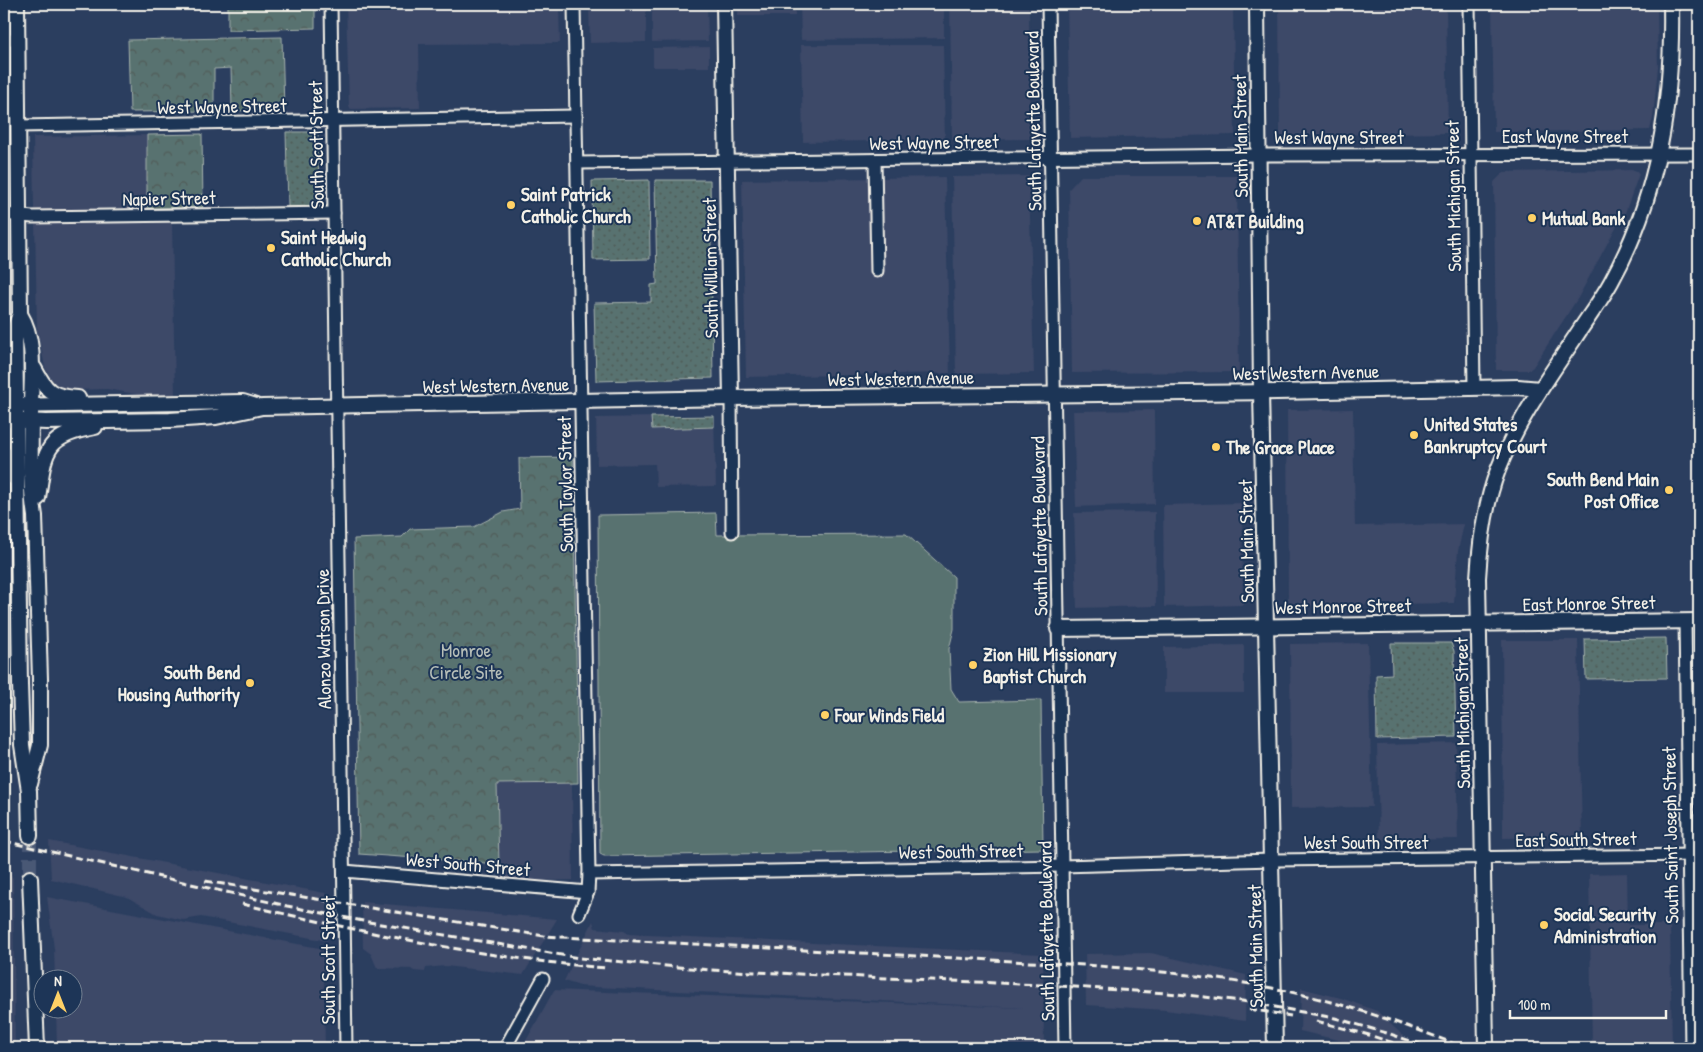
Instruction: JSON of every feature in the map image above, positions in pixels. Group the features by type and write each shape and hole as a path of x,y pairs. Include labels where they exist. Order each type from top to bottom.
{"main road":[{"path":"18,4 11,40 19,126 20,314 15,327 16,350 10,413 18,492 22,745 29,791 30,836"},
{"name":"South William Street","path":"724,4 731,398"},
{"name":"South Main Street","path":"1257,4 1261,392 1273,860 1275,1048"},
{"name":"South Michigan Street","path":"1486,1048 1479,624 1479,562 1482,533 1490,495 1499,469 1521,422 1540,389 1612,282 1651,190 1659,154 1669,86 1672,32 1671,4"},
{"path":"20,314 27,326 32,364 31,490 35,516 40,679 40,745 29,791"},
{"path":"4,380 16,350"},
{"path":"32,364 41,383 54,394 65,398 116,400 133,405"},
{"name":"West Western Avenue","path":"10,413 31,422 123,421 216,417 262,408 337,406 731,398 1055,395 1518,387 1540,389"},
{"name":"West Western Avenue","path":"10,413 31,406 243,402 262,408"},
{"path":"35,516 43,464 54,442 66,434 123,421"},
{"path":"4,453 18,492"},
{"name":"East Monroe Street","path":"1479,624 1692,621"},
{"name":"West Monroe Street","path":"1058,629 1479,624"},
{"path":"30,878 37,1048"}],"street":[{"name":"South Scott Street","path":"331,4 337,406"},
{"name":"South Taylor Street","path":"574,4 589,874 588,892 579,914"},
{"name":"South Lafayette Boulevard","path":"1048,4 1065,1048"},
{"name":"South Michigan Street","path":"1469,4 1474,388"},
{"name":"West Wayne Street","path":"19,126 576,116"},
{"name":"West Wayne Street","path":"577,163 1471,154"},
{"name":"East Wayne Street","path":"1471,154 1699,154"},
{"path":"875,160 877,271"},
{"name":"Napier Street","path":"4,214 41,217 334,213"},
{"name":"South William Street","path":"731,398 732,532"},
{"name":"Alonzo Watson Drive","path":"337,406 344,871"},
{"name":"South Saint Joseph Street","path":"1691,1048 1694,855 1692,621"},
{"name":"East South Street","path":"1483,858 1694,855"},
{"name":"West South Street","path":"589,874 1062,866 1273,860 1483,858"},
{"name":"South Scott Street","path":"344,871 346,1048"},
{"name":"West South Street","path":"344,871 588,892"},
{"path":"505,1048 543,980"}],"shaded area":[{"path":"346,4 559,4 560,43 419,44 420,108 351,109 349,107"},
{"path":"652,4 707,4 708,41 652,42"},
{"path":"738,4 795,4 795,16 738,16"},
{"path":"800,4 944,4 944,38 801,40"},
{"path":"950,4 1029,4 1030,139 952,140"},
{"path":"1067,4 1233,4 1235,135 1070,138"},
{"path":"1279,4 1446,4 1448,133 1280,136"},
{"path":"1492,4 1657,4 1658,67 1650,130 1494,132"},
{"path":"589,7 646,7 646,42 590,43"},
{"path":"801,45 943,45 945,140 803,142"},
{"path":"709,47 709,67 653,67 653,48"},
{"path":"147,135 147,208 34,210 33,137"},
{"path":"1637,171 1639,174 1624,216 1621,218 1578,298 1533,367 1529,370 1496,370 1494,182 1504,172"},
{"path":"1029,176 1034,373 956,374 952,177"},
{"path":"1081,176 1237,176 1239,372 1072,373 1069,189"},
{"path":"945,177 950,373 746,377 742,180"},
{"path":"172,222 175,394 141,395 107,389 72,390 53,382 45,367 37,328 35,224"},
{"path":"1353,409 1355,526 1464,524 1458,551 1454,603 1288,606 1287,410"},
{"path":"1154,410 1155,504 1076,507 1073,411"},
{"path":"714,416 716,486 656,487 655,464 597,465 596,418"},
{"path":"1242,503 1243,605 1164,607 1163,505"},
{"path":"1155,512 1156,606 1077,608 1074,513"},
{"path":"1502,640 1578,640 1582,837 1503,838"},
{"path":"1368,643 1372,807 1291,808 1290,644"},
{"path":"1244,645 1244,693 1164,693 1164,647"},
{"path":"1456,743 1458,839 1379,840 1377,745"},
{"path":"572,783 573,880 536,881 500,877 497,784"},
{"path":"4,830 12,832 10,873 13,878 15,1048 4,1048"},
{"path":"49,841 325,893 327,897 327,941 201,917 183,920 157,914 127,897 51,879"},
{"path":"1627,873 1628,925 1670,925 1672,1048 1592,1048 1589,874"},
{"path":"47,897 330,950 324,979 325,1048 57,1048 56,1020 82,1020 82,970 55,970 54,949"},
{"path":"362,902 557,919 523,975 445,966 426,968 425,972 411,969 377,968 371,954 363,948"},
{"path":"593,921 595,928 624,931 629,934 1043,954 1044,1048 522,1048 554,990 1025,1008 595,987 580,986 564,981"},
{"path":"1151,953 1246,975 1245,1021 1165,1010 1086,1005 1085,954"},
{"path":"1301,988 1341,998 1377,1011 1416,1048 1371,1048 1300,1031"}],"green space":[{"path":"228,4 315,4 315,28 228,30"},
{"path":"282,37 284,110 232,111 231,68 214,69 214,111 130,112 128,40"},
{"path":"286,132 318,132 319,206 288,207"},
{"path":"202,134 203,207 147,208 147,135"},
{"path":"649,180 650,259 593,260 592,181"},
{"path":"655,180 710,180 713,378 596,381 594,303 651,302 651,285 657,284"},
{"path":"714,416 714,427 652,429 651,417"},
{"name":"Monroe Circle Site","path":"573,457 578,783 497,784 499,864 359,854 354,539 402,537 410,529 474,527 503,512 520,509 519,458"},
{"path":"716,513 717,535 906,534 954,577 954,629 949,649 951,689 959,702 1041,700 1043,849 604,856 600,854 598,515"},
{"path":"4,555 9,620 10,815 4,813"},
{"path":"1666,638 1667,678 1586,679 1585,639"},
{"path":"1391,643 1451,643 1454,651 1456,737 1377,739 1376,675 1392,674"}],"tunnel":[{"path":"30,836 30,878"}],"railway":[{"path":"4,841 287,906 579,958 711,970 1042,985 1167,993 1242,1001 1335,1018 1431,1048"},
{"path":"205,881 544,936 1086,965 1202,977 1272,988 1321,999 1394,1021 1465,1048"},
{"path":"242,904 468,951 560,964 606,968"},
{"path":"1249,1009 1291,1016"},
{"path":"1316,1021 1409,1048"}],"place":[{"name":"Saint Patrick Catholic Church","path":"511,205"},
{"name":"Mutual Bank","path":"1532,218"},
{"name":"AT&T Building","path":"1197,221"},
{"name":"Saint Hedwig Catholic Church","path":"271,248"},
{"name":"United States Bankruptcy Court","path":"1414,435"},
{"name":"The Grace Place","path":"1216,447"},
{"name":"South Bend Main Post Office","path":"1669,490"},
{"name":"Zion Hill Missionary Baptist Church","path":"973,665"},
{"name":"South Bend Housing Authority","path":"250,683"},
{"name":"Four Winds Field","path":"825,715"},
{"name":"Social Security Administration","path":"1544,925"}]}
